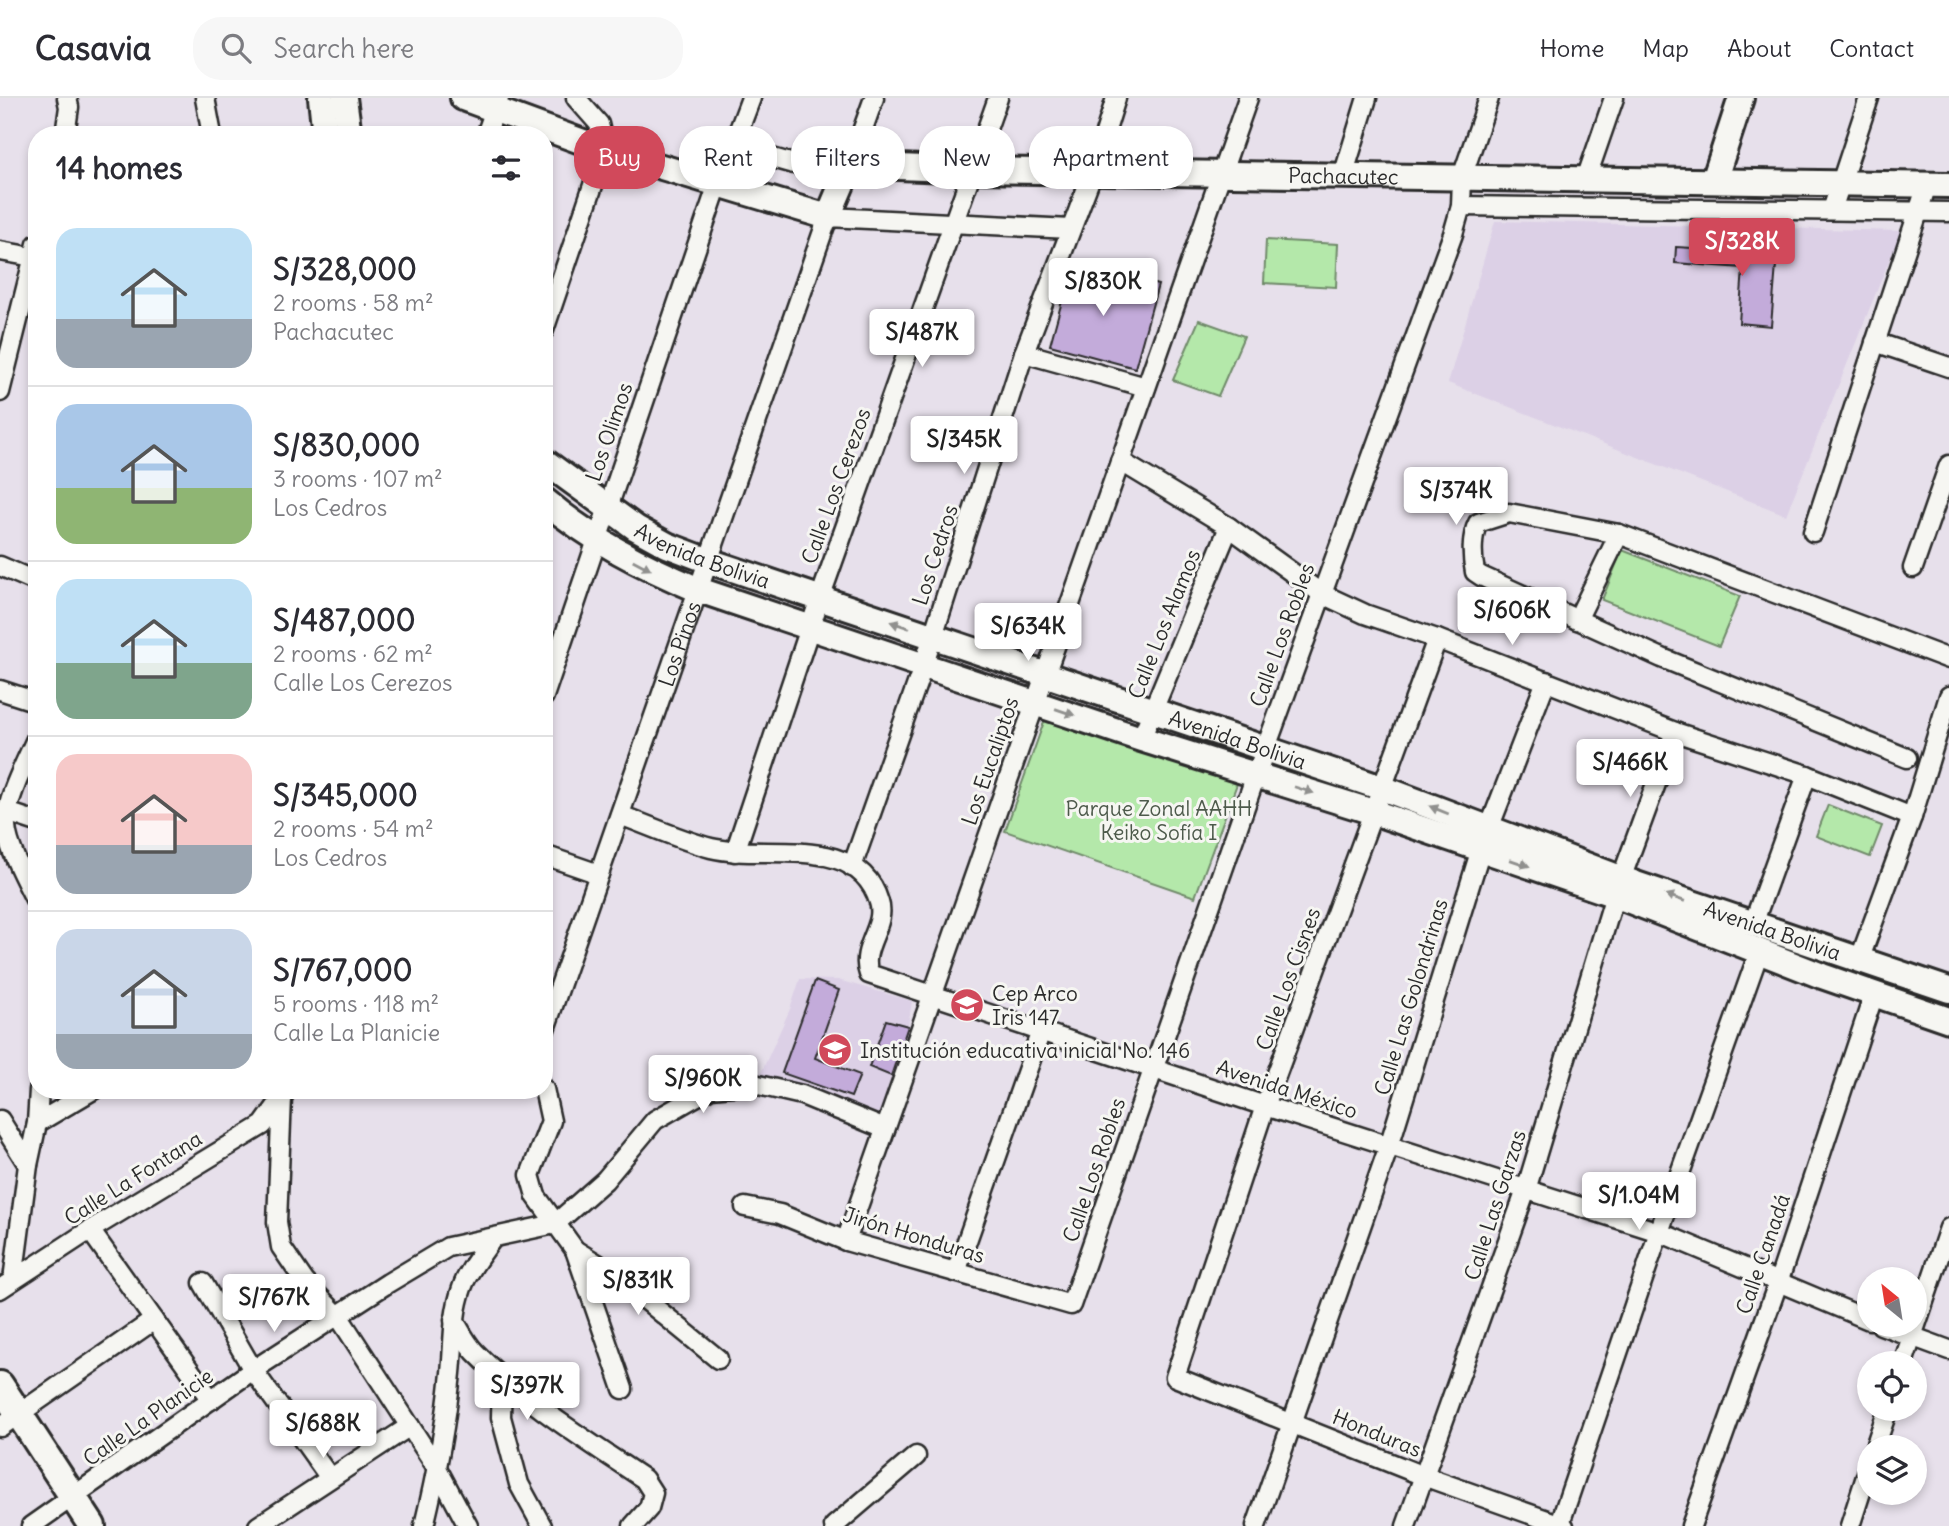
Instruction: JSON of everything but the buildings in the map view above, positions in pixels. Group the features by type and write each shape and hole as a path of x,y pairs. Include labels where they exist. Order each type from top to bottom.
{"main road":[{"path":"321,98 324,126"},
{"path":"344,98 348,126"},
{"path":"463,98 497,104 549,126"},
{"path":"1714,181 1741,98"},
{"path":"553,128 574,137"},
{"name":"Pachacutec","path":"1193,174 1938,185"},
{"path":"735,189 828,217"},
{"name":"Los Pinos","path":"828,217 840,189"},
{"name":"Avenida Bolivia","path":"553,468 607,509 667,544 709,561 1382,788 1484,840"},
{"name":"Avenida Bolivia","path":"553,507 596,539 644,567 699,590 1256,775 1373,812 1484,840 1618,887 1754,924 1949,990"},
{"name":"Avenida Bolivia","path":"1618,887 1759,952 1949,1020"},
{"path":"1822,976 1831,949"},
{"path":"0,1385 9,1420 73,1496 92,1526"}],"street":[{"path":"66,126 69,107 67,98"},
{"path":"205,98 210,126"},
{"path":"576,98 599,126"},
{"name":"Pachacutec","path":"751,98 740,127 744,142 758,154 791,163"},
{"name":"Los Pinos","path":"864,126 874,98"},
{"name":"Calle Los Cerezos","path":"988,126 998,98"},
{"name":"Los Cedros","path":"1107,126 1116,98"},
{"name":"Los Eucaliptos","path":"846,1241 1248,98"},
{"path":"1343,176 1367,98"},
{"name":"Calle Los Robles","path":"1071,1305 1265,748 1461,206 1462,177 1489,98"},
{"path":"1586,179 1614,98"},
{"path":"1832,210 1869,98"},
{"path":"489,126 497,104"},
{"path":"1813,532 1917,212 1938,185"},
{"path":"553,303 592,189"},
{"name":"Los Olimos","path":"553,669 716,189"},
{"name":"Calle Los Cerezos","path":"735,852 820,598 965,189"},
{"name":"Los Cedros","path":"852,867 924,664 1024,353 1086,189"},
{"path":"1461,206 1949,212"},
{"path":"828,217 1071,229"},
{"name":"Los Pinos","path":"553,1006 828,217"},
{"path":"0,251 28,252"},
{"path":"0,392 28,283"},
{"path":"1875,342 1949,367"},
{"path":"1024,353 1146,387"},
{"path":"1120,461 1229,527 1322,594 1366,614 1675,732 1807,775 1912,817"},
{"path":"1913,568 1949,465"},
{"path":"1907,758 1577,621 1475,572 1475,530 1478,523 1509,513 1619,534 1949,659"},
{"name":"Calle Los Alamos","path":"1141,738 1229,527"},
{"path":"1577,621 1619,534"},
{"path":"0,566 28,578"},
{"name":"Calle Los Cisnes","path":"1175,1377 1265,1106 1437,639"},
{"name":"Calle Las Golondrinas","path":"1256,1526 1389,1146 1484,840 1546,681"},
{"path":"0,690 28,699"},
{"path":"1860,958 1912,817 1949,696"},
{"name":"Calle Las Garzas","path":"1406,1526 1426,1477 1525,1190 1618,887 1675,732"},
{"path":"28,760 7,812 6,827 19,868 28,886"},
{"path":"1754,924 1807,775"},
{"path":"7,812 28,819"},
{"name":"Avenida México","path":"620,815 711,848 735,852 826,855 852,867 863,876 880,904 879,918 867,953 866,965 869,974 1265,1106 1659,1232 1857,1315"},
{"path":"553,858 599,874"},
{"path":"1561,1525 1659,1232 1759,952"},
{"name":"Calle Canadá","path":"1691,1526 1778,1283 1874,994"},
{"path":"956,1272 1041,1031"},
{"path":"555,1224 605,1180 655,1121 711,1088 754,1084 802,1095 885,1129"},
{"path":"7,1285 37,1123 38,1099"},
{"path":"37,1123 78,1099"},
{"name":"Calle La Fontana","path":"7,1285 90,1230 263,1125 283,1099"},
{"path":"287,1099 276,1223 281,1247 305,1282 339,1317 411,1426 438,1468 464,1525"},
{"path":"546,1099 551,1121 530,1175 536,1196 575,1250 623,1389"},
{"path":"0,1120 7,1149 28,1166"},
{"name":"Jirón Honduras","path":"744,1207 780,1214 846,1241 1071,1305"},
{"name":"Calle La Planicie","path":"31,1526 253,1370 448,1247 555,1224"},
{"path":"1927,1293 1949,1228"},
{"path":"90,1230 211,1400"},
{"path":"424,1526 438,1468 452,1372 454,1320 462,1287 493,1238"},
{"path":"575,1250 614,1274 718,1359"},
{"path":"203,1283 253,1370 330,1479"},
{"path":"9,1420 154,1320"},
{"path":"454,1320 473,1350 502,1376 557,1422 644,1479 653,1493 649,1508 633,1526"},
{"path":"1907,1351 1912,1337 1949,1350"},
{"path":"502,1376 501,1417 519,1484 541,1526"},
{"name":"Honduras","path":"1175,1377 1426,1477 1561,1525"},
{"path":"258,1526 411,1426"},
{"path":"834,1526 916,1456"},
{"path":"1850,1526 1857,1504"}],"shaded area":[{"path":"1495,221 1901,231 1786,515 1448,383"},
{"name":"Institución educativa inicial No. 146","path":"800,979 838,980 912,1001 908,1026 878,1117 760,1075 790,1009"}],"green space":[{"path":"1266,240 1338,244 1336,287 1264,283"},
{"path":"1199,320 1244,336 1218,396 1173,380"},
{"path":"1622,550 1740,596 1719,646 1602,600"},
{"name":"Parque Zonal AAHH Keiko Sofía I","path":"1045,719 1238,781 1195,897 1005,831"},
{"path":"1828,805 1882,826 1870,857 1816,836"}],"place":[{"name":"Cep Arco Iris 147","path":"967,1005"},
{"name":"Institución educativa inicial No. 146","path":"835,1050"}]}
